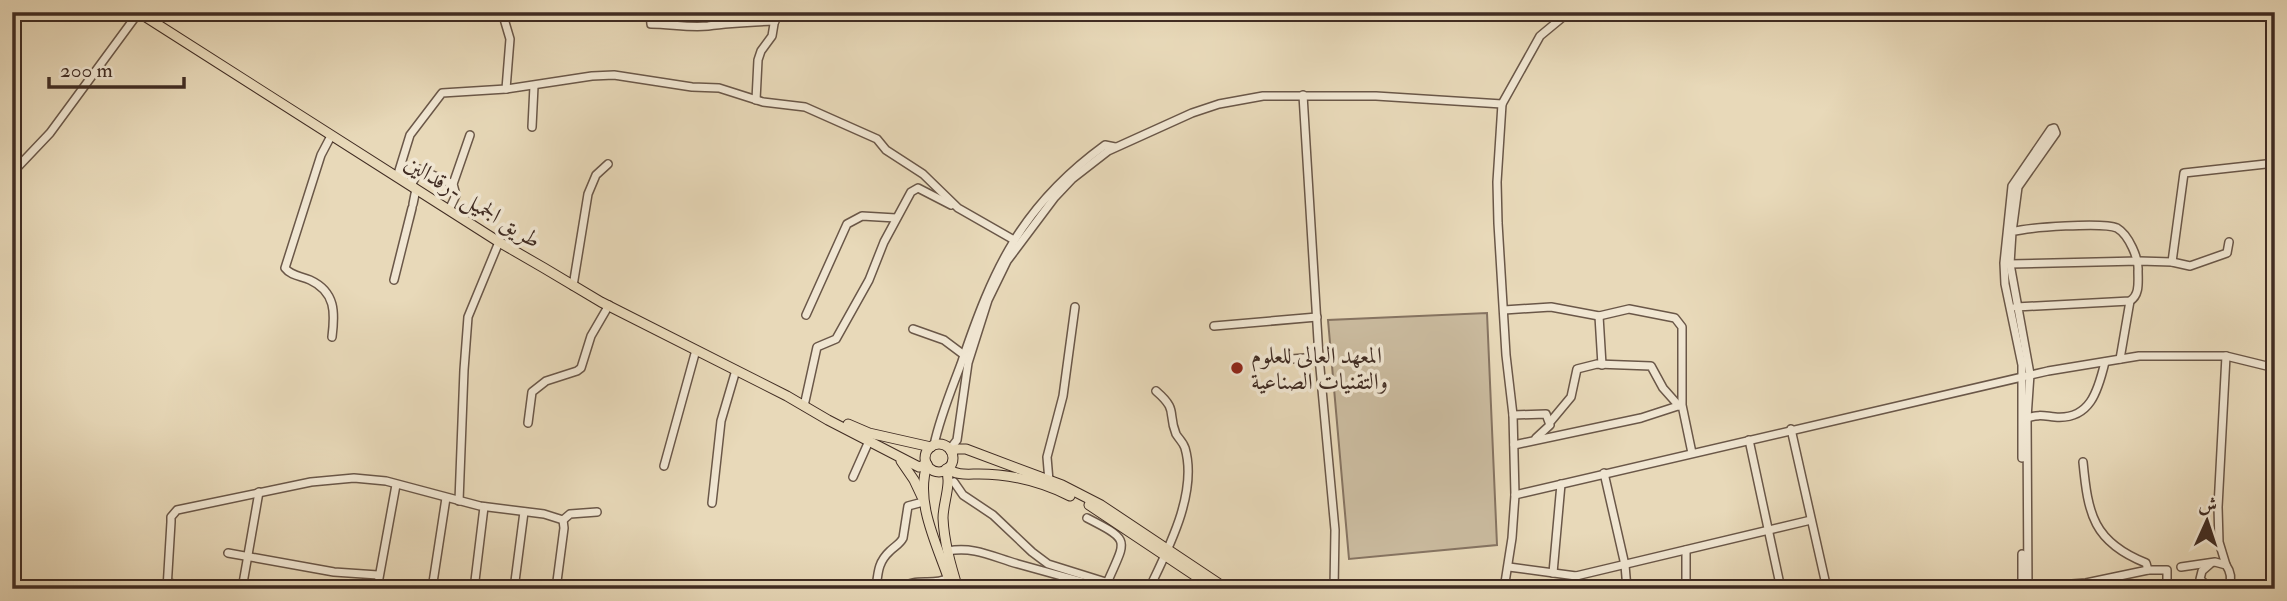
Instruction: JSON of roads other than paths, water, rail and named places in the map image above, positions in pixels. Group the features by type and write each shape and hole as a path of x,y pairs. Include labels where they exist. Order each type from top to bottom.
{"main road":[{"name":"طريق الجميل -رقدالين","path":"139,12 331,136 573,286 802,404"},
{"path":"802,404 898,457 919,467 927,464"},
{"path":"802,404 869,433 932,446 943,445 950,450 953,460 947,469 949,478 943,519 952,589"},
{"path":"924,505 927,464 925,456 932,446"},
{"path":"950,450 963,449 1049,481 1101,505 1215,589"},
{"path":"898,457 915,480 958,589"},
{"path":"927,464 936,471 947,469 956,474 1026,479 1061,492 1096,509 1227,589"},
{"path":"945,495 954,482 974,474"}],"street":[{"path":"12,173 76,100 139,12"},
{"path":"502,12 510,39 506,89"},
{"path":"650,12 651,24 708,26 725,22 775,21"},
{"path":"756,100 758,60 772,36 776,12"},
{"path":"1504,589 1509,567 1515,495 1513,415 1497,182 1502,104 1540,36 1569,12"},
{"path":"397,177 410,135 440,95 449,92 534,86 592,75 614,75 692,87 719,88 756,100 805,107 872,136 886,150 923,174 958,208"},
{"path":"532,127 534,86"},
{"path":"1303,95 1317,317 1335,530 1334,589"},
{"path":"950,450 957,440 968,363 986,299 1007,261 1040,215 1072,179 1108,151 1165,124 1219,104 1263,96 1376,96 1502,104"},
{"path":"2026,588 2026,375 2004,274 2010,196 2017,177 2050,129 2054,128 2056,133 2018,187 2010,264 2026,375 2027,418 2026,588"},
{"path":"449,210 456,195 453,184 470,135"},
{"path":"331,136 321,155 285,268 289,273 317,285 331,298 335,307 332,337"},
{"path":"932,446 986,299 1014,240 1034,212 1068,175 1105,145 1116,147"},
{"path":"12,160 21,164"},
{"path":"2172,262 2184,173 2275,163"},
{"path":"573,286 588,194 596,175 608,164"},
{"path":"394,280 419,169 453,184"},
{"path":"802,404 817,347 836,339 869,280 896,218 916,188 1014,240"},
{"path":"806,315 847,224 862,216 896,218"},
{"path":"2012,232 2068,226 2112,227 2122,232 2139,261 2136,297 2130,301 2017,307"},
{"path":"459,502 468,317 499,242"},
{"path":"2010,264 2139,261 2172,262 2190,266 2227,253 2229,242"},
{"path":"2120,359 2130,301"},
{"path":"528,422 532,392 546,381 581,368 591,336 609,305"},
{"path":"1049,481 1047,457 1063,396 1075,307"},
{"path":"1504,310 1551,307 1599,316 1629,309 1675,318 1682,327 1680,406 1692,453"},
{"path":"1599,316 1602,365"},
{"path":"1214,326 1317,317"},
{"path":"913,328 944,340 964,355"},
{"path":"664,466 696,350"},
{"path":"1292,359 1320,356"},
{"path":"1515,495 2026,375 2120,359 2139,356 2226,356 2275,368"},
{"path":"2188,589 2206,585 2231,588 2230,571 2219,542 2218,507 2226,356"},
{"path":"2027,418 2039,414 2055,417 2073,415 2085,410 2093,402 2105,362"},
{"path":"1534,441 1571,397 1577,369 1602,365 1651,366 1662,388 1680,406"},
{"path":"712,503 721,421 736,370"},
{"path":"1149,589 1175,536 1181,516 1187,473 1186,454 1177,434 1169,403 1156,391"},
{"path":"1514,445 1641,418 1680,406"},
{"path":"1513,415 1546,414 1550,421"},
{"path":"1791,429 1827,589"},
{"path":"1749,440 1781,589"},
{"path":"853,477 869,441"},
{"path":"2082,462 2087,504 2103,535 2120,550 2146,563 2148,570"},
{"path":"1604,473 1625,565 1627,589"},
{"path":"201,589 167,586 171,522 177,510 311,482 368,478 459,502 563,520"},
{"path":"954,482 963,495 993,515 1040,559 1083,582"},
{"path":"1553,573 1561,484"},
{"path":"377,589 396,485"},
{"path":"242,589 259,492"},
{"path":"432,589 446,498"},
{"path":"876,589 878,567 903,538 908,506 924,505"},
{"path":"474,589 484,507"},
{"path":"514,589 524,512"},
{"path":"555,589 563,520 572,513 597,512"},
{"path":"1087,518 1119,535 1122,541 1107,583"},
{"path":"1509,567 1576,576 1811,520"},
{"path":"948,551 976,550 1083,582 1107,583 1128,589"},
{"path":"1686,550 1686,589"},
{"path":"228,552 355,576 378,575"},
{"path":"2181,567 2215,562 2226,565"},
{"path":"2206,585 2200,579 2202,571 2215,562"},
{"path":"2026,588 2086,583 2148,570 2167,570 2167,589"},
{"path":"901,589 910,583 941,582 949,571"},
{"path":"1575,589 1576,576"},
{"path":"818,589 832,586 858,589"}],"place":[{"name":"المعهد العالي للعلوم والتقنيات الصناعية","path":"1237,368"}]}
